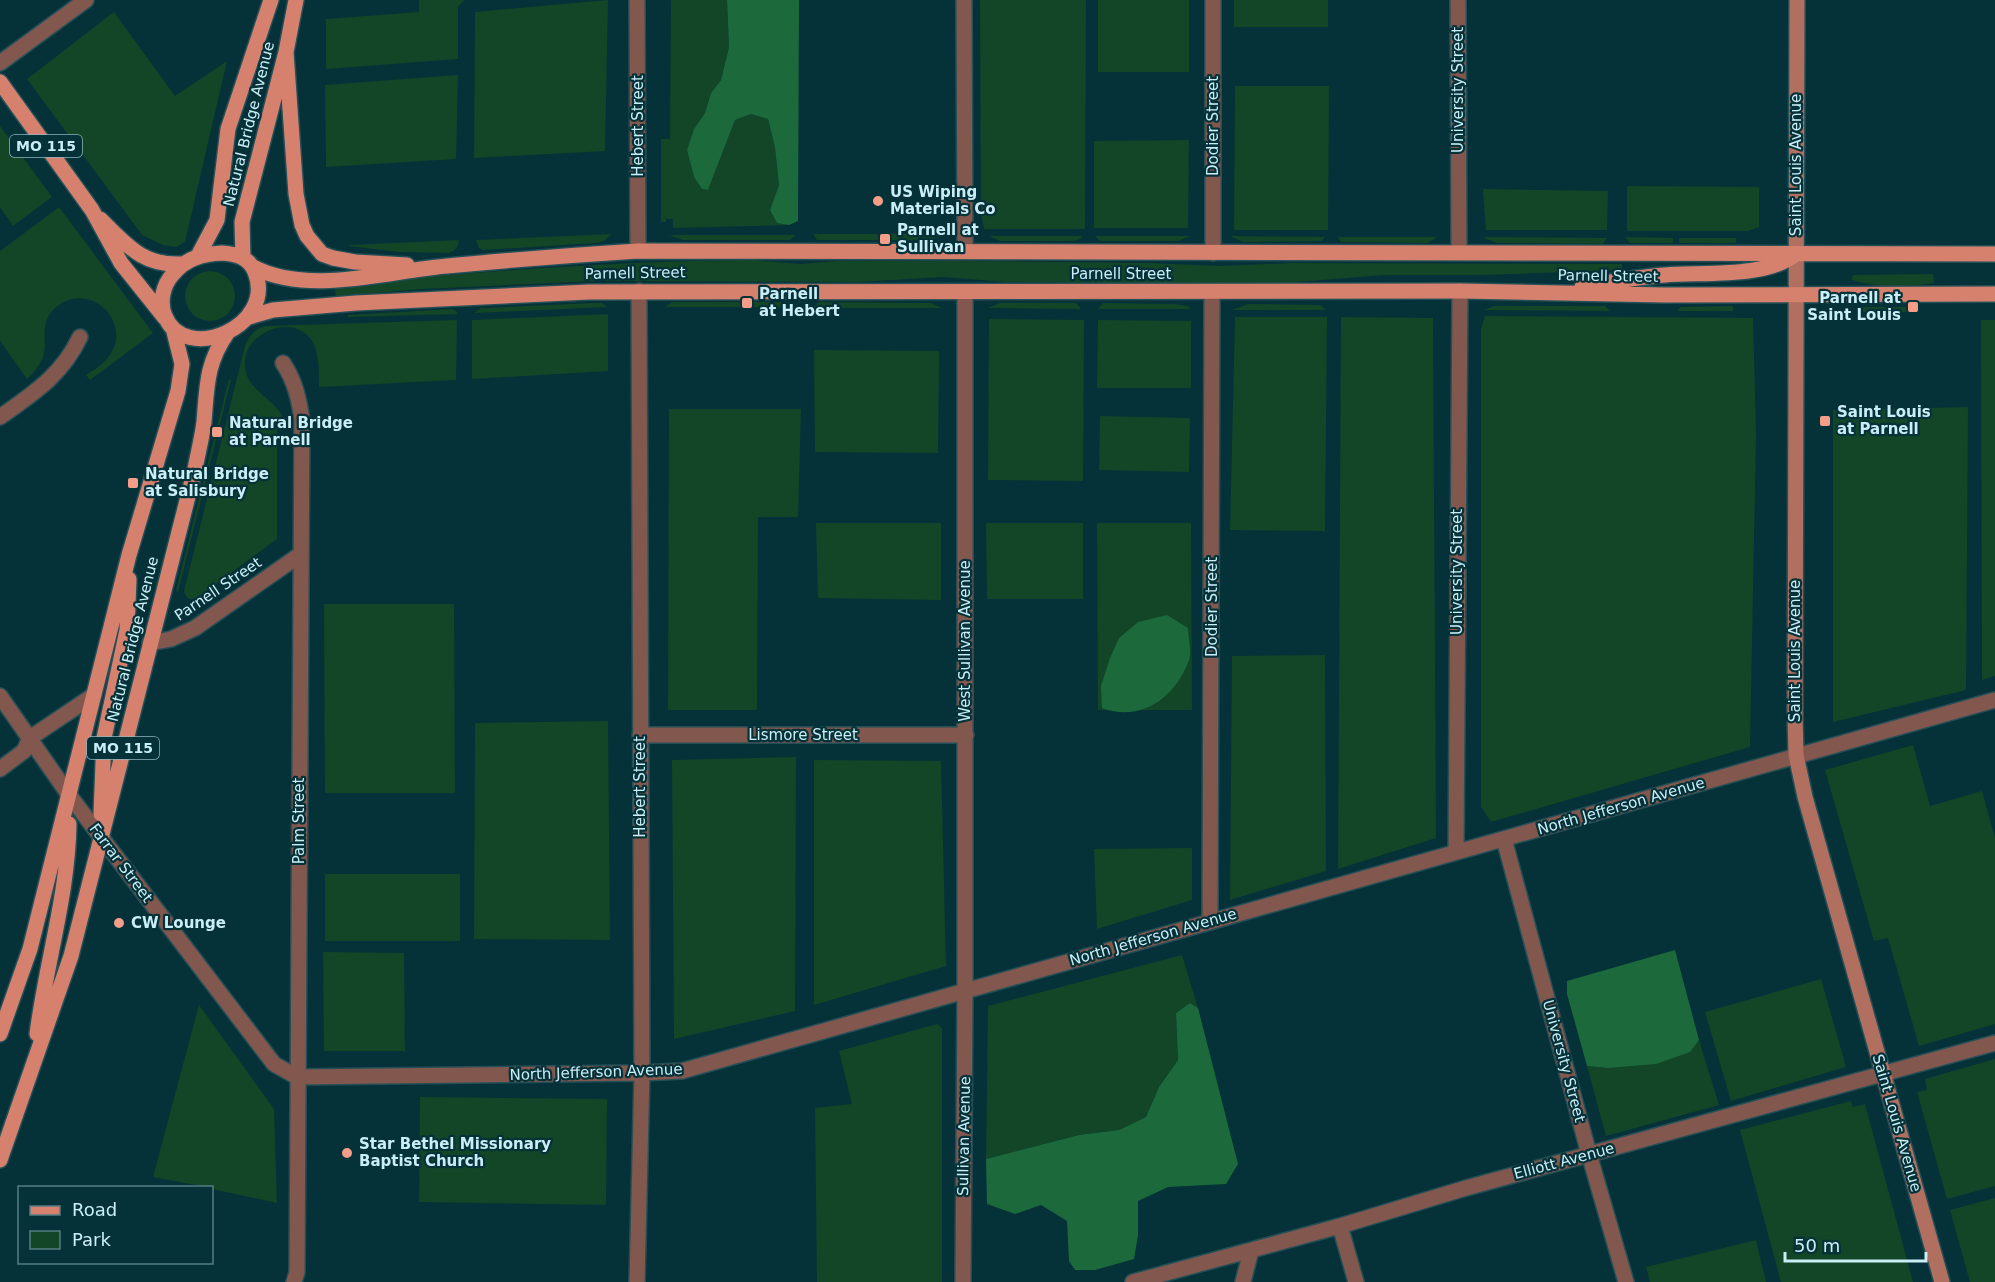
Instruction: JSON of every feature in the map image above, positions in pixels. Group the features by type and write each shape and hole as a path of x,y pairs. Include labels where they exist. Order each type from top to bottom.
{"main road":[{"name":"Natural Bridge Avenue","path":"198,256 217,220 228,129 271,0"},
{"name":"Natural Bridge Avenue","path":"248,262 242,222 286,52 296,0"},
{"path":"286,52 296,194 302,225 310,241 322,254 343,260 440,266"},
{"name":"MO 115","path":"0,82 92,210 121,263 169,323"},
{"name":"MO 115","path":"92,210 138,254 162,264 183,264"},
{"name":"Parnell Street","path":"248,262 271,275 303,281 562,255 638,251 1995,254"},
{"path":"222,253 248,262 258,288 254,308 249,316 228,332 213,337 190,337 169,323 162,300 164,290 168,280 183,264 198,256 222,253"},
{"path":"1552,292 1618,280 1663,275 1758,270 1781,264 1796,254"},
{"name":"Parnell Street","path":"249,316 273,310 398,301 540,293 639,291 1460,291 1664,295 1995,294"},
{"name":"Natural Bridge Avenue","path":"0,1034 30,949 129,555 181,376 180,352 169,323"},
{"name":"Natural Bridge Avenue","path":"0,1160 70,956 200,445 209,369 213,356 228,332"},
{"path":"100,837 104,738 127,630 129,555"},
{"path":"32,1067 41,1001 63,894 69,795"}],"street":[{"path":"0,63 86,0"},
{"name":"Hebert Street","path":"637,0 638,251"},
{"path":"964,0 964,251"},
{"name":"Dodier Street","path":"1213,0 1213,253"},
{"name":"University Street","path":"1458,0 1459,252"},
{"name":"Saint Louis Avenue","path":"1797,0 1796,755 1808,808 1942,1282"},
{"name":"Hebert Street","path":"637,1282 642,1073 639,291"},
{"name":"University Street","path":"1456,852 1460,291"},
{"name":"West Sullivan Avenue","path":"965,292 965,991"},
{"name":"Dodier Street","path":"1210,921 1212,292"},
{"path":"0,417 37,391 57,373 72,356 80,337"},
{"name":"Palm Street","path":"283,363 293,378 302,420 297,1272 294,1282"},
{"name":"Parnell Street","path":"150,643 171,639 195,628 301,554"},
{"name":"Farrar Street","path":"0,696 100,837 274,1064 297,1077"},
{"path":"0,769 24,751 30,738 94,696"},
{"name":"North Jefferson Avenue","path":"297,1077 682,1071 1995,700"},
{"name":"Lismore Street","path":"640,735 966,735"},
{"name":"University Street","path":"1504,839 1626,1282"},
{"name":"Sullivan Avenue","path":"963,1282 965,991"},
{"name":"Elliott Avenue","path":"1133,1282 1995,1043"},
{"path":"1340,1226 1356,1282"},
{"path":"1243,1282 1251,1251"}],"green space":[{"path":"419,0 464,0 458,7 458,59 326,69 326,19 419,12"},
{"path":"608,0 605,151 474,158 475,12"},
{"path":"671,0 727,0 729,47 721,80 711,93 705,113 694,129 687,150 694,177 702,189 708,190 735,120 751,114 768,119 775,148 779,185 770,210 777,223 789,225 673,228 673,219 661,222 661,139 670,139"},
{"path":"727,0 799,0 798,221 789,225 777,223 770,210 779,185 775,148 768,119 751,114 735,120 708,190 702,189 694,177 687,150 694,129 705,113 711,93 721,80 729,47"},
{"path":"980,0 1086,0 1085,229 984,229 981,214"},
{"path":"1098,0 1189,0 1189,72 1098,72"},
{"path":"1234,0 1328,0 1328,27 1234,27"},
{"path":"114,12 175,96 227,61 185,242 177,247 163,245 142,235 27,79"},
{"path":"458,75 456,159 326,167 325,85"},
{"path":"1235,86 1329,86 1328,230 1234,230"},
{"path":"0,126 52,197 13,226 0,207"},
{"path":"1189,140 1188,228 1094,228 1094,141"},
{"path":"1627,186 1759,187 1759,227 1748,231 1627,231"},
{"path":"1483,189 1608,191 1607,230 1486,230"},
{"path":"59,207 153,333 90,380 86,375 105,361 114,347 116,333 113,320 94,302 82,298 68,300 49,314 45,326 43,357 27,379 0,341 0,251"},
{"path":"612,234 604,241 597,243 483,250 479,248 476,240"},
{"path":"813,234 884,234 884,240 817,240"},
{"path":"891,234 944,234 929,240 891,240"},
{"path":"669,235 796,235 790,240 683,240"},
{"path":"989,236 1082,236 1074,241 1000,241"},
{"path":"1095,236 1191,236 1178,241 1100,241"},
{"path":"1230,236 1325,237 1322,241 1243,242"},
{"path":"1338,237 1437,237 1428,243 1341,242"},
{"path":"1482,237 1607,238 1603,244 1497,243"},
{"path":"1625,237 1673,238 1673,243 1630,243"},
{"path":"1679,238 1736,238 1736,243 1679,243"},
{"path":"459,240 456,248 449,253 398,252 349,246 349,245"},
{"path":"754,260 800,264 837,261 967,261 1220,266 1291,263 1622,264 1622,270 1484,275 1383,275 1286,283 1240,284 1006,282 943,277 859,282 596,281 423,289 336,296 334,285 544,268 649,262"},
{"path":"210,271 224,275 231,282 235,296 231,310 224,317 210,321 196,317 189,310 185,296 189,282 196,275"},
{"path":"1933,274 1934,283 1913,285 1882,286 1852,280 1854,275"},
{"path":"672,302 742,302 742,307 665,307"},
{"path":"749,302 791,302 796,308 749,307"},
{"path":"819,302 931,303 942,308 813,308"},
{"path":"601,303 608,307 474,313 481,308"},
{"path":"1000,303 1076,303 1081,309 988,308"},
{"path":"1103,303 1175,304 1192,309 1098,309"},
{"path":"1248,304 1320,305 1326,310 1232,310"},
{"path":"1494,306 1605,306 1610,311 1484,310"},
{"path":"1733,306 1733,311 1677,311 1681,307"},
{"path":"1907,307 1907,312 1861,312 1861,308"},
{"path":"451,309 458,314 348,317 348,315"},
{"path":"608,314 608,371 472,379 472,320"},
{"path":"1485,316 1753,318 1756,434 1750,747 1491,822 1481,807 1481,329"},
{"path":"1235,317 1327,317 1325,531 1230,530"},
{"path":"1341,317 1433,318 1436,838 1338,869"},
{"path":"989,319 1084,320 1083,481 988,480"},
{"path":"457,320 456,380 319,387 315,348 309,337 301,331 291,327 281,327 261,335 253,342 245,360 245,371 255,388 278,409 286,428 277,429 277,539 197,598 192,600 187,597 184,591 245,346 253,333 266,326"},
{"path":"1098,320 1191,321 1191,388 1097,388"},
{"path":"1981,320 1995,320 1995,676 1982,680"},
{"path":"814,350 939,351 938,453 815,452"},
{"path":"229,379 231,380 178,592 176,591"},
{"path":"1968,407 1966,690 1833,722 1833,410"},
{"path":"669,409 801,409 798,517 758,517 757,710 668,710"},
{"path":"1100,416 1190,418 1189,472 1099,470"},
{"path":"816,523 941,523 941,600 818,598"},
{"path":"986,523 1083,523 1083,599 987,599"},
{"path":"1097,523 1191,523 1192,710 1098,710"},
{"path":"324,604 454,604 455,793 325,793"},
{"path":"1167,615 1188,628 1190,656 1175,685 1155,704 1143,709 1116,712 1102,708 1101,686 1119,638 1138,622"},
{"path":"1325,655 1326,871 1230,900 1232,656"},
{"path":"608,721 610,940 474,939 475,723"},
{"path":"1913,745 1930,806 1982,791 1995,838 1995,1024 1919,1046 1888,938 1874,941 1825,770"},
{"path":"796,757 795,1011 674,1039 672,760"},
{"path":"814,760 941,761 946,966 814,1005"},
{"path":"1192,848 1192,900 1097,929 1094,849"},
{"path":"325,874 460,874 460,941 325,941"},
{"path":"1675,950 1699,1040 1690,1052 1656,1064 1608,1068 1587,1066 1567,994 1567,981"},
{"path":"323,952 404,953 405,1051 324,1051"},
{"path":"1182,955 1198,1008 1190,1003 1176,1013 1178,1060 1159,1087 1146,1117 1119,1130 1079,1135 986,1159 988,1006"},
{"path":"1821,979 1846,1067 1731,1101 1705,1012"},
{"path":"1190,1003 1198,1008 1238,1164 1226,1184 1168,1187 1138,1201 1138,1235 1134,1259 1095,1270 1075,1270 1069,1261 1067,1221 1041,1205 1015,1214 987,1204 986,1159 1079,1135 1119,1130 1146,1117 1159,1087 1178,1060 1176,1013"},
{"path":"199,1005 274,1109 277,1203 213,1189 213,1186 153,1177"},
{"path":"937,1024 942,1028 942,1282 817,1282 815,1108 852,1104 839,1051"},
{"path":"1699,1040 1719,1105 1606,1136 1587,1066 1608,1068 1689,1052"},
{"path":"1995,1059 1995,1186 1947,1199 1917,1092 1927,1090 1925,1079"},
{"path":"420,1097 607,1099 606,1205 419,1202"},
{"path":"1851,1101 1853,1107 1865,1104 1913,1282 1781,1282 1740,1130"},
{"path":"1995,1198 1995,1282 1970,1282 1950,1210"},
{"path":"1756,1240 1766,1282 1650,1282 1646,1267"}],"place":[{"name":"US Wiping Materials Co","path":"878,201"},
{"name":"Parnell at Sullivan","path":"885,239"},
{"name":"Parnell at Hebert","path":"747,303"},
{"name":"Parnell at Saint Louis","path":"1913,307"},
{"name":"Saint Louis at Parnell","path":"1825,421"},
{"name":"Natural Bridge at Parnell","path":"217,432"},
{"name":"Natural Bridge at Salisbury","path":"133,483"},
{"name":"CW Lounge","path":"119,923"},
{"name":"Star Bethel Missionary Baptist Church","path":"347,1153"}]}
